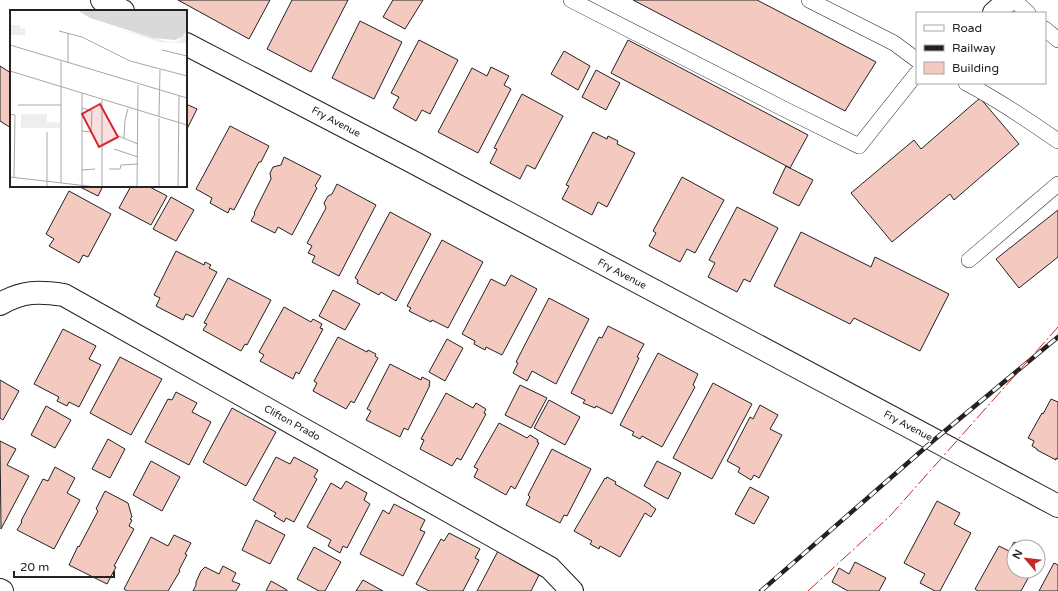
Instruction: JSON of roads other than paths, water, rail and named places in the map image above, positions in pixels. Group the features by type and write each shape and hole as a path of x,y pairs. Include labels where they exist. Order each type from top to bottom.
{"street":[{"path":"102,0 121,10"},
{"path":"995,12 1009,0"},
{"name":"Fry Avenue","path":"187,45 410,160 1058,506"},
{"name":"Clifton Prado","path":"0,304 22,294 46,292 64,295 550,568 572,591"}],"lane":[{"path":"571,0 859,146 916,73"},
{"path":"809,0 894,43 916,59"},
{"path":"1014,0 1027,12"},
{"path":"1046,30 1058,40"},
{"path":"968,84 992,96 1058,141"},
{"path":"969,260 1058,184"}],"railway":[{"path":"761,591 934,440 1058,337"}]}
